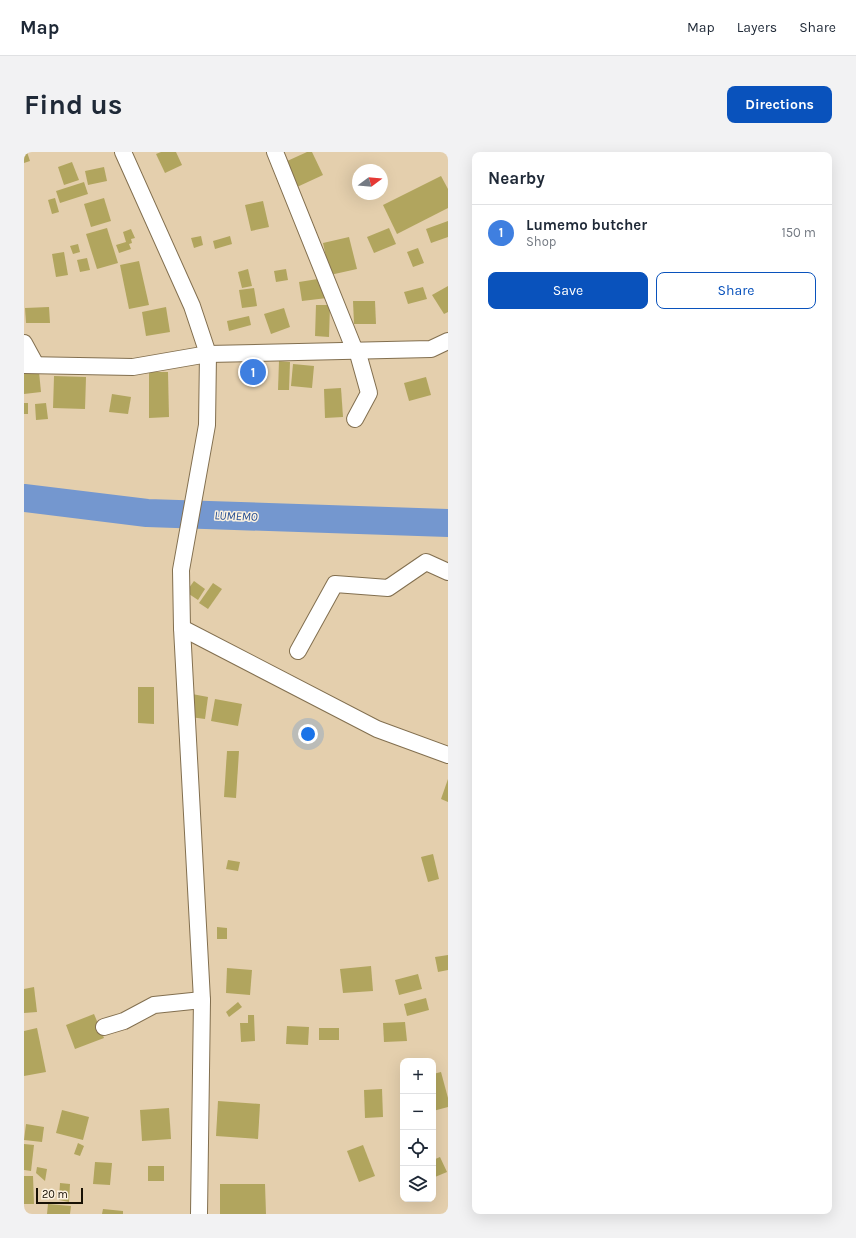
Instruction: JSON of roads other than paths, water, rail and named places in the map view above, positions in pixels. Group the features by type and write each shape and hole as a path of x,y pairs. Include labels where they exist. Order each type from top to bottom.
{"street":[{"path":"123,152 192,306 208,354 207,425 181,570 182,628 202,1000 199,1214"},
{"path":"275,152 356,350 369,393 355,419"},
{"path":"24,343 30,365 133,367 208,354 431,349 448,341"},
{"path":"298,651 335,584 388,588 426,562 448,572"},
{"path":"182,628 377,729 448,754"},
{"path":"104,1027 124,1021 154,1005 202,1000"}],"waterway":[{"name":"LUMEMO","path":"24,498 147,513 448,523"}],"place":[{"name":"Lumemo butcher","path":"253,372"}]}
